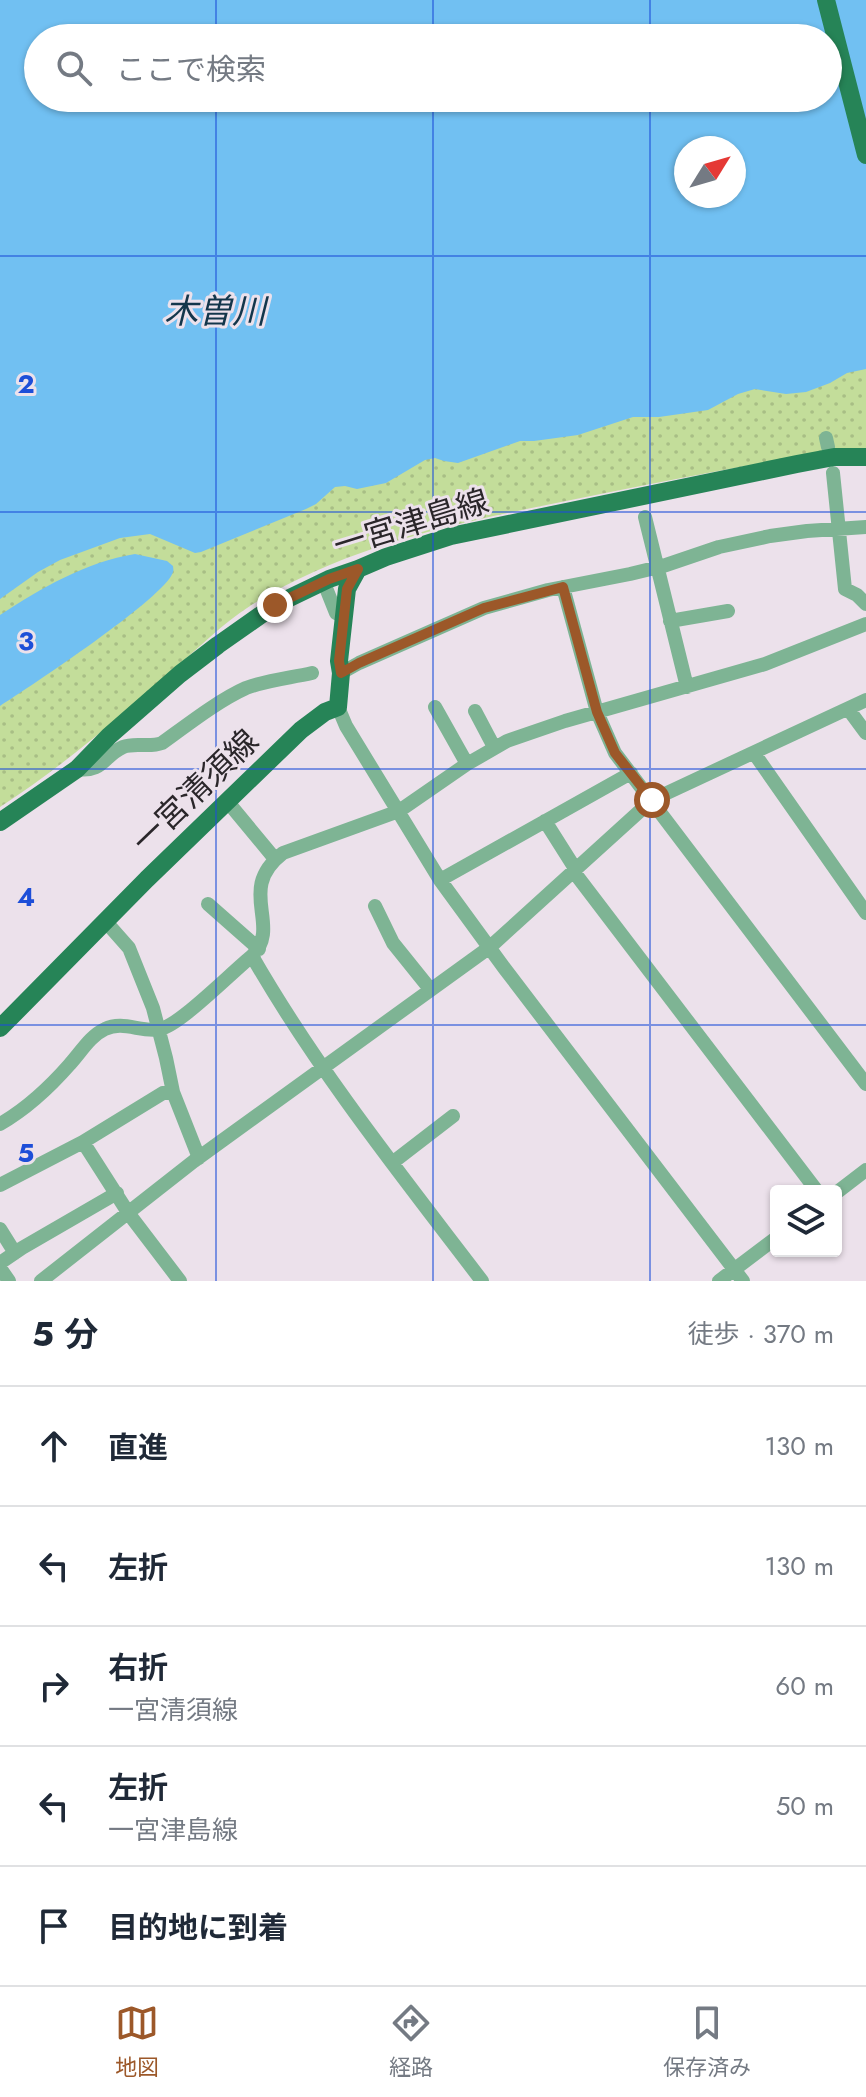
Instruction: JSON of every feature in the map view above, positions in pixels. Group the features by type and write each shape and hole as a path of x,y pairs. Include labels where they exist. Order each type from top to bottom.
{"main road":[{"path":"826,0 832,24"},
{"path":"842,62 866,155"},
{"name":"一宮津島線","path":"0,822 77,769 109,736 218,645 275,605 329,579 451,536 797,464 834,457 866,457"},
{"path":"338,707 339,661 347,589 358,569"},
{"name":"一宮清須線","path":"0,1028 301,730 325,712 338,707"}],"street":[{"path":"833,473 845,589 866,604"},
{"path":"645,517 687,687"},
{"path":"341,673 484,608 657,567 745,541 807,531 866,527"},
{"path":"845,585 866,587"},
{"path":"563,587 597,712 615,753 866,1084"},
{"path":"326,588 336,613 344,617"},
{"path":"670,621 728,611"},
{"path":"0,1124 26,1108 47,1089 105,1029 118,1025 158,1030 182,1017 255,953 263,939 259,891 267,870 283,853 399,811 494,747 552,725 765,664 866,624"},
{"path":"77,769 88,771 98,767 122,748 162,743 246,688 312,673"},
{"path":"41,1281 199,1158 490,947 652,800 866,700"},
{"path":"338,707 346,726 440,880 739,1275"},
{"path":"435,707 467,764"},
{"path":"849,710 866,733"},
{"path":"475,711 494,747"},
{"path":"754,753 866,913"},
{"path":"440,880 631,773"},
{"path":"227,801 275,859"},
{"path":"545,821 575,871 812,1185"},
{"path":"208,904 255,953 292,1024 482,1281"},
{"path":"375,906 393,943 430,989"},
{"path":"106,922 129,948 153,1008 173,1092 199,1158"},
{"path":"0,1185 83,1142 163,1093 173,1092"},
{"path":"392,1163 453,1116"},
{"path":"83,1142 129,1214 180,1281"},
{"path":"842,1188 866,1170"},
{"path":"9,1281 0,1266 15,1253 117,1193"},
{"path":"0,1229 15,1253"},
{"path":"719,1281 739,1275 770,1244"}],"green space":[{"path":"866,368 866,450 839,449 488,517 405,538 325,567 240,613 90,741 0,807 0,581 41,554 377,469 729,387"}],"water":[{"name":"木曽川","path":"0,0 866,0 866,369 847,373 806,392 786,394 755,389 708,410 659,417 633,417 578,435 520,441 458,463 435,458 425,460 386,483 357,489 335,487 306,509 201,552 195,553 150,534 120,538 60,560 0,599"},
{"path":"135,554 167,561 173,566 173,572 165,584 123,621 0,706 0,615 64,577 99,563"}],"route":[{"path":"275,605 303,590 358,569 347,589 339,661 341,673 484,608 563,587 597,712 615,753 652,800"}]}
